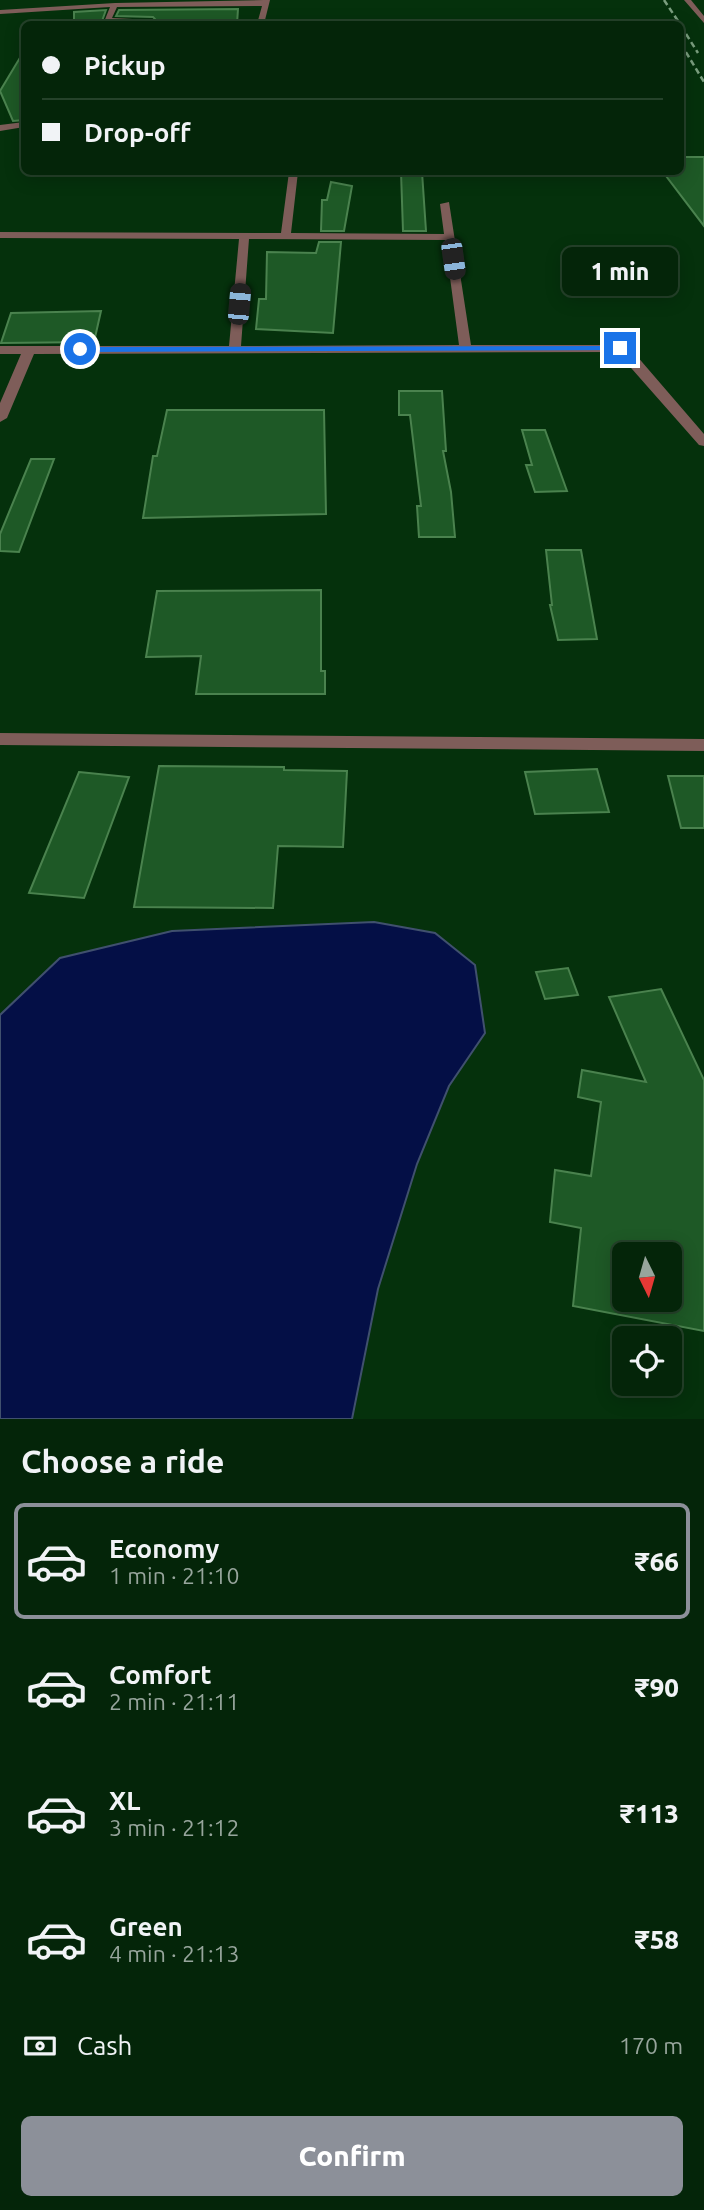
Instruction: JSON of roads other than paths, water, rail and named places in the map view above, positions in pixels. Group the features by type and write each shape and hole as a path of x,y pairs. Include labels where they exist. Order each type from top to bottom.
{"street":[{"path":"687,0 704,21"},
{"path":"0,12 116,5 266,2 262,21"},
{"path":"116,5 107,20 128,21"},
{"path":"0,128 21,125"},
{"path":"286,236 293,175"},
{"path":"445,204 466,349"},
{"path":"0,235 450,237"},
{"path":"235,349 244,236"},
{"path":"0,350 620,348 632,358 704,442"},
{"path":"0,418 29,350"},
{"path":"0,739 704,745"}],"railway":[{"path":"664,0 678,21"},
{"path":"684,31 698,53"},
{"path":"684,49 704,82"}]}
